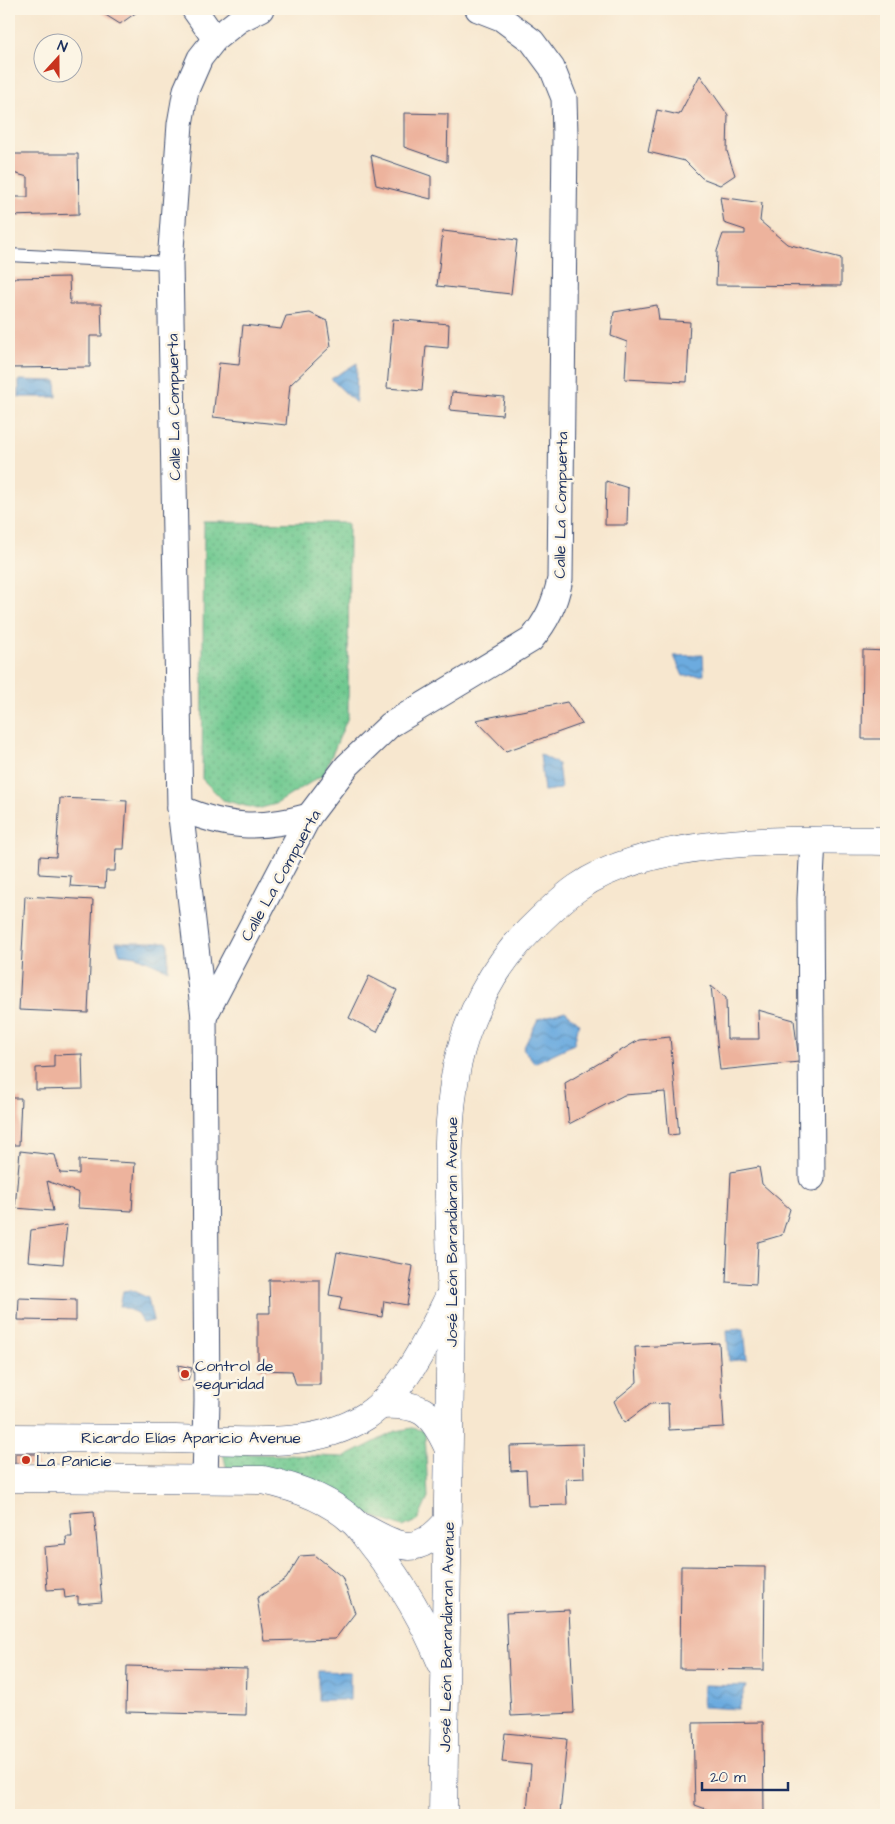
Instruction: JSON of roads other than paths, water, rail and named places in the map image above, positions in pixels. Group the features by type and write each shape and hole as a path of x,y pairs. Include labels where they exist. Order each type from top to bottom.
{"street":[{"path":"194,9 215,39"},
{"name":"Calle La Compuerta","path":"205,1480 204,1017 180,808 170,263 180,124 186,90 200,58 215,39 238,20 261,9"},
{"name":"Calle La Compuerta","path":"204,1017 309,816 347,766 390,725 440,693 531,640 545,624 557,594 560,579 564,98 552,68 532,41 501,18 478,9"},
{"path":"180,808 203,818 263,827 309,816"},
{"path":"812,1178 810,899 814,840"},
{"name":"José León Barandiaran Avenue","path":"443,1815 452,1290 448,1174 451,1110 457,1065 470,1023 489,982 512,948 578,887 616,867 662,854 765,841 886,841"},
{"name":"Ricardo Elías Aparicio Avenue","path":"9,1438 206,1440 298,1438 324,1434 348,1426 380,1405 416,1360 452,1290"},
{"path":"380,1405 416,1406 430,1415 448,1447"},
{"path":"9,1478 263,1480 289,1486 313,1495 355,1523 391,1543 407,1546 423,1544 448,1521"},
{"path":"355,1523 407,1592 429,1632 446,1674"}],"lane":[{"path":"9,255 170,263"}],"water":[{"path":"357,363 356,403 331,379"},
{"path":"19,380 56,381 57,397 19,397"},
{"path":"703,655 704,675 683,676 674,656"},
{"path":"540,754 558,764 561,789 544,791"},
{"path":"116,942 168,942 168,970 137,956 120,954"},
{"path":"565,1011 579,1023 574,1044 534,1063 523,1049 538,1019"},
{"path":"131,1290 148,1298 153,1321 143,1323 137,1313 120,1306 123,1291"},
{"path":"744,1329 747,1359 729,1361 727,1330"},
{"path":"318,1671 350,1672 350,1700 318,1700"},
{"path":"703,1685 746,1686 738,1709 702,1707"}],"place":[{"name":"Control de seguridad","path":"185,1374"},
{"name":"La Panicie","path":"26,1460"}]}
